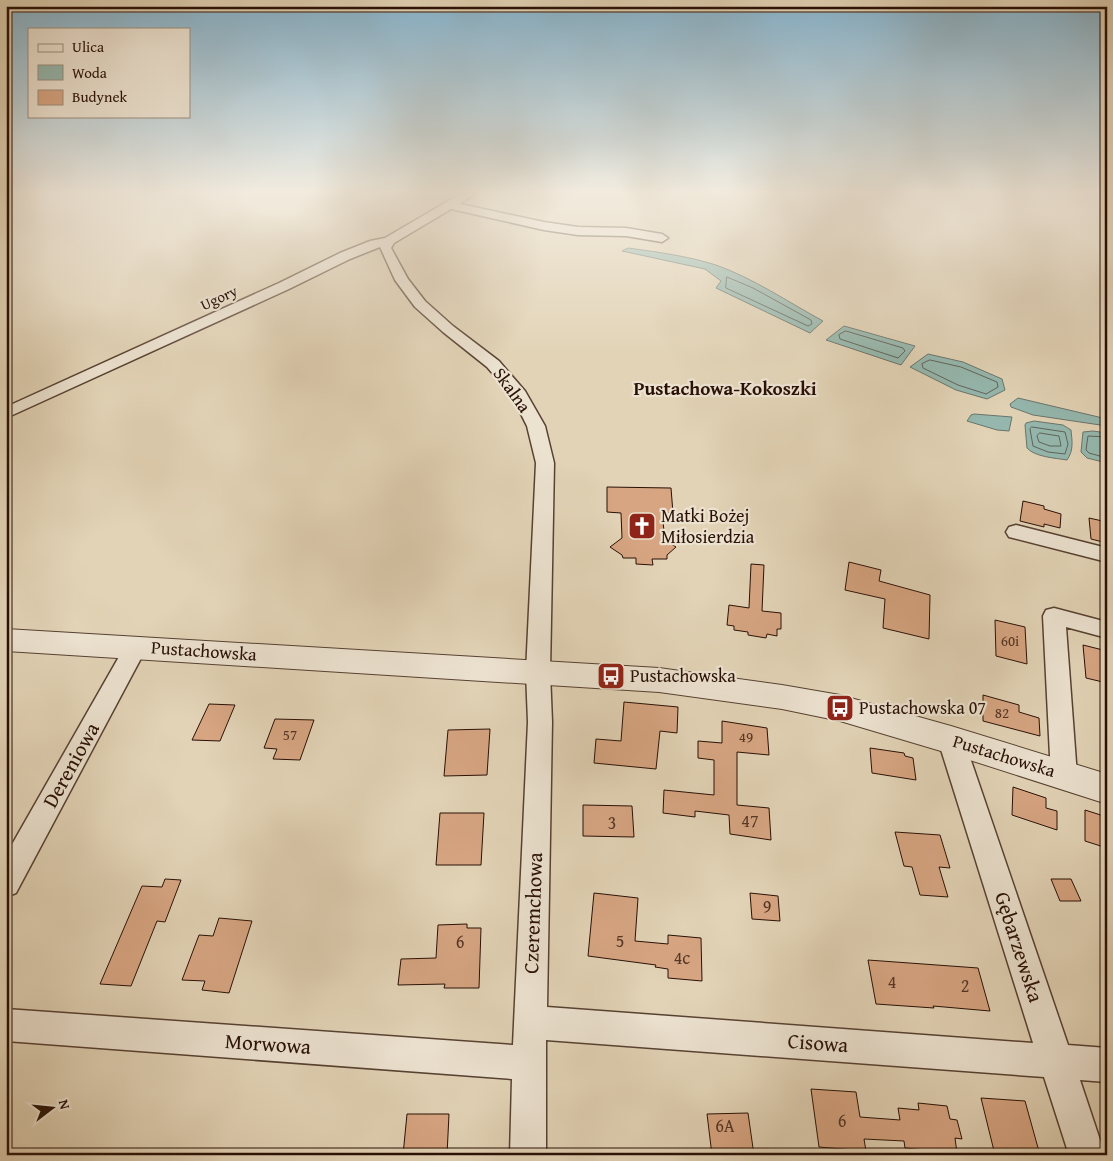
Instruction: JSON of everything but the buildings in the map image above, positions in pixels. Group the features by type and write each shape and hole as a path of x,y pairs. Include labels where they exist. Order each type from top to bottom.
{"street":[{"name":"Ugory","path":"6,413 364,248"},
{"name":"Skalna","path":"385,248 402,280 420,304 448,329 493,364 519,394 536,426 545,463 538,672"},
{"path":"1016,532 1107,555"},
{"path":"1064,776 1054,616 1107,630"},
{"name":"Pustachowska","path":"6,640 659,680 782,697 840,708 951,740 1107,789"},
{"name":"Dereniowa","path":"6,883 136,647"},
{"name":"Czeremchowa","path":"528,1155 530,1022 540,722 538,672"},
{"name":"Gębarzewska","path":"951,740 1087,1155"},
{"name":"Cisowa","path":"530,1022 1107,1065"},
{"name":"Morwowa","path":"6,1025 529,1063"}],"water":[{"path":"629,248 683,257 716,265 757,283 823,321 810,333 716,288 721,281 705,269 622,251"},
{"path":"844,326 915,346 901,365 826,340"},
{"path":"928,354 963,362 1002,379 1005,390 987,399 956,390 910,367"},
{"path":"1018,398 1107,419 1107,426 1033,415 1011,407 1010,404"},
{"path":"974,414 1012,417 1009,431 997,430 967,421"},
{"path":"1034,421 1063,425 1071,430 1072,449 1067,460 1040,455 1027,448 1025,425"},
{"path":"1083,432 1107,433 1107,463 1087,458 1081,452"}],"place":[{"name":"Matki Bożej Miłosierdzia","path":"642,526"},
{"name":"Pustachowska","path":"611,676"},
{"name":"Pustachowska 07","path":"840,708"}],"district":[{"name":"Pustachowa-Kokoszki","path":"725,388"}]}
